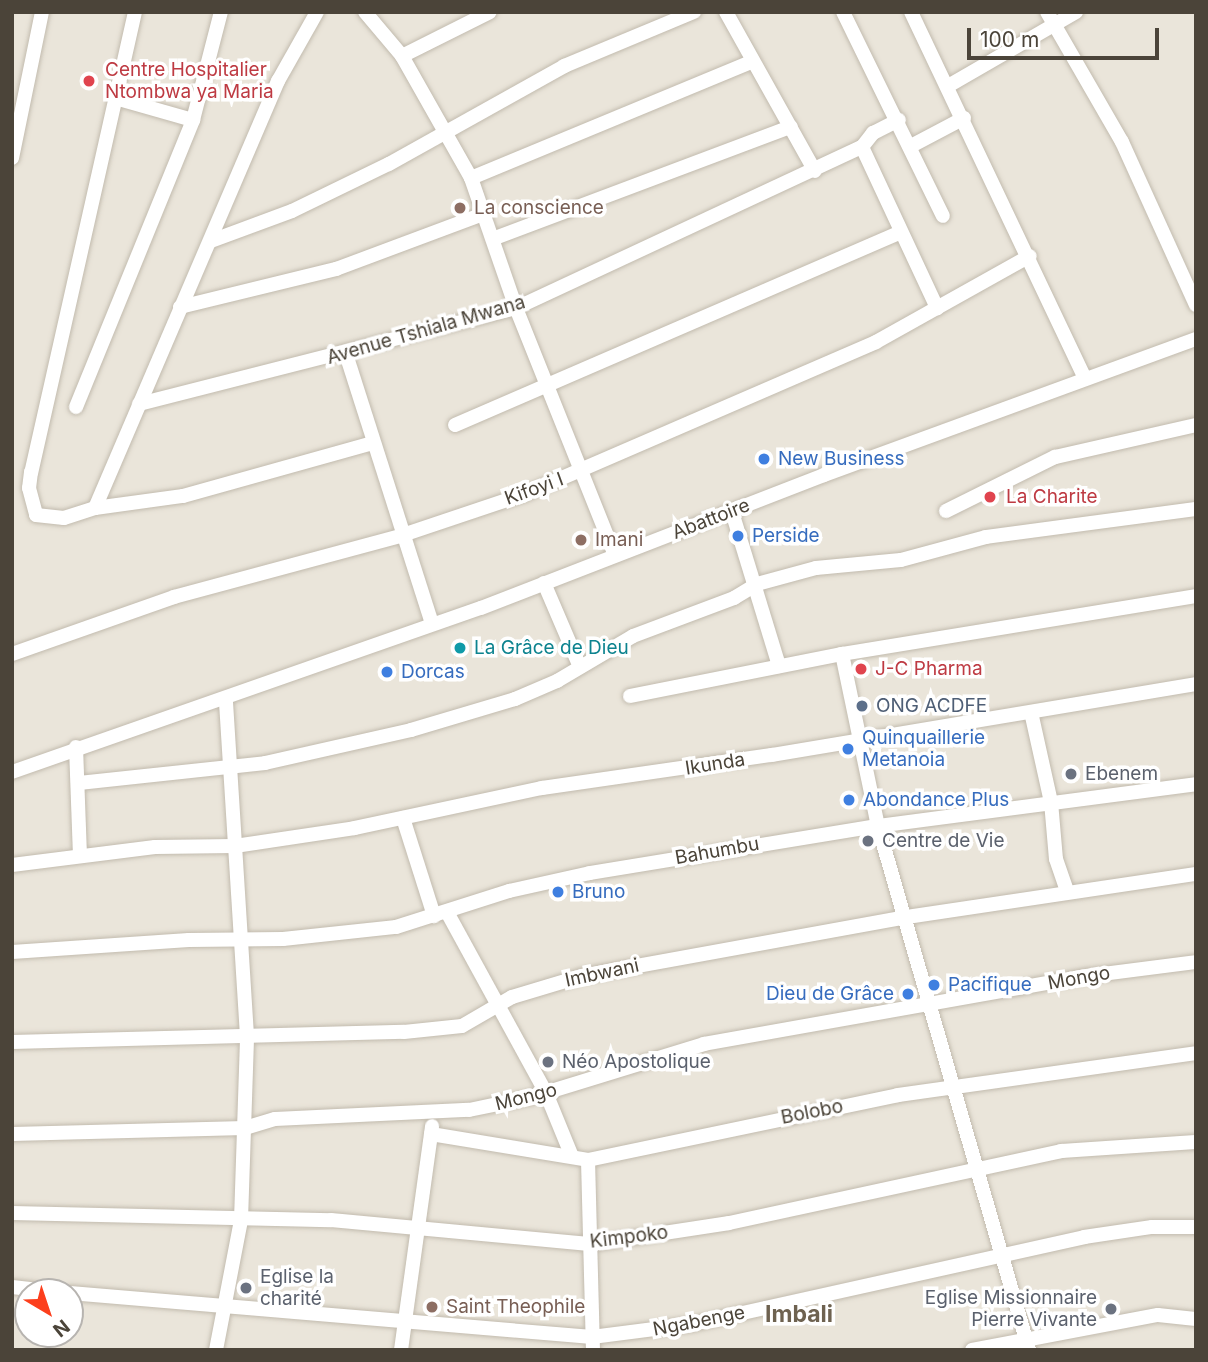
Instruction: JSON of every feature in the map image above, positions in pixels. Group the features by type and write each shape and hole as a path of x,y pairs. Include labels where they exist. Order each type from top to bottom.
{"street":[{"path":"12,158 42,12"},
{"path":"135,12 31,472 29,488 36,514 64,518 95,508 183,496 373,443"},
{"path":"76,407 193,120 221,12"},
{"path":"95,508 278,81 317,12"},
{"path":"365,12 402,57 471,178 495,238 516,308 615,555"},
{"path":"402,57 490,12"},
{"path":"211,241 292,211 446,132 564,66 694,12"},
{"path":"726,12 816,171"},
{"path":"843,12 899,120 943,216"},
{"path":"911,12 1030,256 1085,379"},
{"path":"948,86 1051,18 1076,12"},
{"path":"1051,18 1122,142 1196,305"},
{"path":"471,178 753,61"},
{"path":"115,98 193,120"},
{"path":"911,146 964,118"},
{"name":"Avenue Tshiala Mwana","path":"139,404 346,354 516,308 816,171 862,147 873,133 899,120"},
{"path":"495,238 791,127"},
{"path":"862,147 936,307"},
{"path":"180,307 336,269 486,213"},
{"path":"455,425 901,232"},
{"name":"Kifoyi I","path":"12,654 174,597 403,535 580,472 876,342 1030,256"},
{"name":"Abattoire","path":"12,772 76,747 226,700 1196,339"},
{"path":"346,354 432,624"},
{"path":"946,512 1055,457 1196,425"},
{"path":"79,783 231,766 334,750 411,730 515,699 580,667 634,636 734,598 757,584 816,568 901,560 986,537 1196,509"},
{"path":"732,512 757,584 779,666"},
{"path":"544,583 580,667"},
{"path":"630,696 842,654 1196,596"},
{"path":"842,654 857,740 878,826 907,917 928,1006 954,1087 1027,1344"},
{"name":"Ikunda","path":"12,865 155,846 235,846 403,818 542,788 1196,684"},
{"path":"216,1350 241,1220 247,1036 244,941 226,700"},
{"path":"1031,712 1051,802 1056,859 1067,891"},
{"path":"76,747 80,855"},
{"name":"Bahumbu","path":"12,952 188,940 244,941 396,927 509,891 590,873 878,826 1196,785"},
{"path":"403,818 441,914 546,1093 571,1154"},
{"name":"Imbwani","path":"12,1042 416,1031 462,1026 496,1006 582,976 907,917 1067,891 1196,874"},
{"name":"Mongo","path":"12,1134 245,1128 275,1119 433,1114 546,1093 704,1044 928,1006 1087,975 1196,961"},
{"name":"Bolobo","path":"588,1160 737,1126 954,1087 1196,1053"},
{"path":"401,1350 433,1114"},
{"path":"431,1134 571,1154 588,1160 592,1244 592,1343"},
{"name":"Kimpoko","path":"12,1213 331,1220 592,1244 729,1223 1104,1145 1196,1142"},
{"name":"Ngabenge","path":"84,1294 405,1319 592,1343 693,1324 1084,1237 1153,1227 1196,1227"},
{"path":"972,1350 1027,1344 1158,1315 1196,1319"}],"shaded area":[{"path":"12,12 1196,12 1196,1350 12,1350"}],"place":[{"name":"Centre Hospitalier Ntombwa ya Maria","path":"89,81"},
{"name":"La conscience","path":"460,208"},
{"name":"New Business","path":"764,459"},
{"name":"La Charite","path":"990,497"},
{"name":"Perside","path":"738,536"},
{"name":"Imani","path":"581,540"},
{"name":"La Grâce de Dieu","path":"460,648"},
{"name":"J-C Pharma","path":"861,669"},
{"name":"Dorcas","path":"387,672"},
{"name":"ONG ACDFE","path":"862,706"},
{"name":"Quinquaillerie Metanoia","path":"848,749"},
{"name":"Ebenem","path":"1071,774"},
{"name":"Abondance Plus","path":"849,800"},
{"name":"Centre de Vie","path":"868,841"},
{"name":"Bruno","path":"558,892"},
{"name":"Pacifique","path":"934,985"},
{"name":"Dieu de Grâce","path":"908,994"},
{"name":"Néo Apostolique","path":"548,1062"},
{"name":"Eglise la charité","path":"246,1288"},
{"name":"Saint Theophile","path":"432,1307"},
{"name":"Eglise Missionnaire Pierre Vivante","path":"1111,1309"}],"district":[{"name":"Imbali","path":"799,1314"}]}
